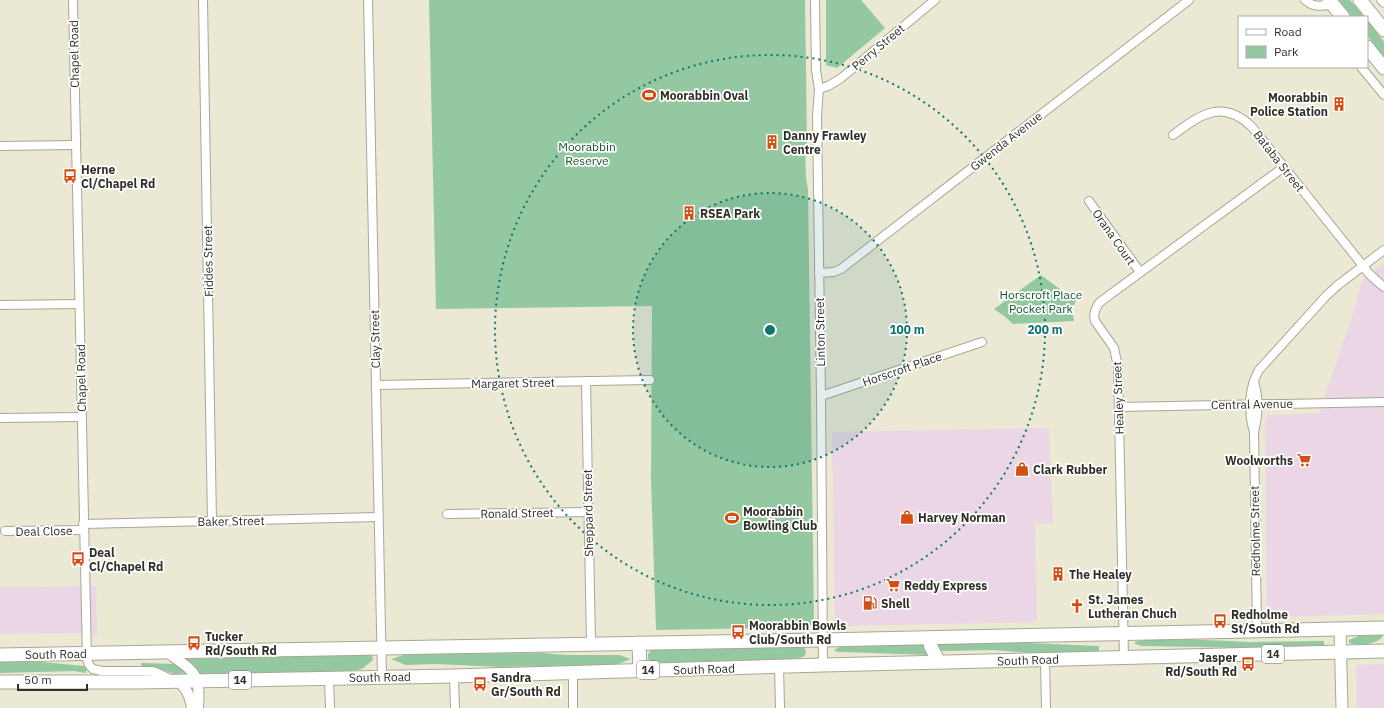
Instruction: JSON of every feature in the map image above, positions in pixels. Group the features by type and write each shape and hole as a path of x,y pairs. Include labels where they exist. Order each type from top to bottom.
{"highway":[{"path":"1360,0 1380,19 1384,30"},
{"path":"1331,2 1341,16"},
{"path":"1368,48 1384,68"},
{"name":"South Road","path":"0,655 1384,628"},
{"path":"929,638 931,647 939,662"},
{"path":"639,643 640,671"},
{"name":"South Road","path":"0,682 176,681 454,676 779,666 1384,651"}],"main road":[{"path":"1340,629 1342,708"}],"street":[{"name":"Chapel Road","path":"73,0 88,665 97,670 156,672 176,681"},
{"name":"Fiddes Street","path":"203,0 212,522"},
{"name":"Clay Street","path":"368,0 382,677"},
{"name":"Linton Street","path":"815,0 816,70 819,89 817,116 823,665"},
{"name":"Perry Street","path":"819,89 840,79 934,0"},
{"name":"Gwenda Avenue","path":"819,273 834,272 841,269 1189,0"},
{"path":"1305,0 1313,6 1319,6 1331,2"},
{"path":"1381,0 1384,3"},
{"path":"1362,68 1384,96"},
{"name":"Bataba Street","path":"1173,135 1204,114 1217,112 1231,113 1242,119 1252,127 1374,280 1384,287"},
{"path":"0,146 76,145"},
{"name":"Healey Street","path":"1124,658 1118,367 1114,348 1095,321 1096,306 1284,167"},
{"name":"Orana Court","path":"1089,201 1140,272"},
{"name":"Redholme Street","path":"1257,630 1254,432 1256,422 1254,404 1257,390 1254,382 1259,370 1326,296 1384,250"},
{"path":"0,305 79,304"},
{"name":"Horscroft Place","path":"821,396 982,342"},
{"name":"Margaret Street","path":"376,385 650,380"},
{"name":"Sheppard Street","path":"586,381 591,644"},
{"name":"Central Avenue","path":"1119,407 1384,402"},
{"path":"1,418 82,417"},
{"name":"Ronald Street","path":"446,514 588,512"},
{"name":"Baker Street","path":"84,527 378,517"},
{"name":"Deal Close","path":"5,531 84,527"},
{"path":"168,652 193,671 197,680 199,692 198,708"},
{"path":"1045,660 1046,708"},
{"path":"779,666 780,708"},
{"path":"572,672 574,708"},
{"path":"454,676 455,708"},
{"path":"329,678 330,708"},
{"path":"176,681 185,687 192,708"}],"shaded area":[{"path":"1384,263 1384,614 1267,617 1265,420 1269,415 1319,413 1353,314 1362,280"},
{"path":"1049,428 1053,523 1035,524 1037,622 835,626 832,432"},
{"path":"96,586 97,636 76,633 0,634 0,587"},
{"path":"1384,664 1384,708 1357,708 1357,665"}],"green space":[{"name":"Moorabbin Reserve","path":"429,0 805,0 807,143 805,147 808,190 814,622 809,627 656,630 651,480 652,306 436,309"},
{"path":"826,0 861,0 885,28 837,68 826,65"},
{"path":"1339,0 1350,0 1363,16 1351,16"},
{"path":"1368,21 1384,42 1384,57 1368,36"},
{"name":"Horscroft Place Pocket Park","path":"1041,275 1076,301 1072,309 1074,321 1013,324 994,309"},
{"path":"1383,635 1373,643 1349,643 1349,640 1359,636"},
{"path":"1148,639 1249,642 1324,641 1324,645 1259,648 1142,646 1135,644 1135,642"},
{"path":"1002,642 1099,646 1099,650 1098,652 1032,653 992,650 944,651 940,650 933,644"},
{"path":"925,644 932,655 837,652 834,650 840,647"},
{"path":"803,647 806,654 803,657 793,659 652,663 648,659 648,654 651,650"},
{"path":"543,653 566,655 619,655 631,659 618,664 604,665 500,667 436,664 406,665 391,659 407,654"},
{"path":"372,655 373,660 362,669 350,671 199,674 184,661 185,659"},
{"path":"0,662 42,662 84,666 87,670 85,673 74,671 0,673"},
{"path":"141,663 174,664 188,671 189,673 175,674 160,669 142,668"}],"place":[{"name":"Moorabbin Oval","path":"649,95"},
{"name":"Moorabbin Police Station","path":"1339,104"},
{"name":"Danny Frawley Centre","path":"772,142"},
{"name":"Herne Cl/Chapel Rd","path":"70,176"},
{"name":"RSEA Park","path":"689,213"},
{"name":"Woolworths","path":"1304,460"},
{"name":"Clark Rubber","path":"1022,469"},
{"name":"Harvey Norman","path":"907,517"},
{"name":"Moorabbin Bowling Club","path":"732,518"},
{"name":"Deal Cl/Chapel Rd","path":"78,559"},
{"name":"The Healey","path":"1058,574"},
{"name":"Reddy Express","path":"893,585"},
{"name":"Shell","path":"870,603"},
{"name":"St. James Lutheran Chuch","path":"1077,606"},
{"name":"Redholme St/South Rd","path":"1220,621"},
{"name":"Moorabbin Bowls Club/South Rd","path":"738,632"},
{"name":"Tucker Rd/South Rd","path":"194,643"},
{"name":"Jasper Rd/South Rd","path":"1248,664"},
{"name":"Sandra Gr/South Rd","path":"480,684"}]}
